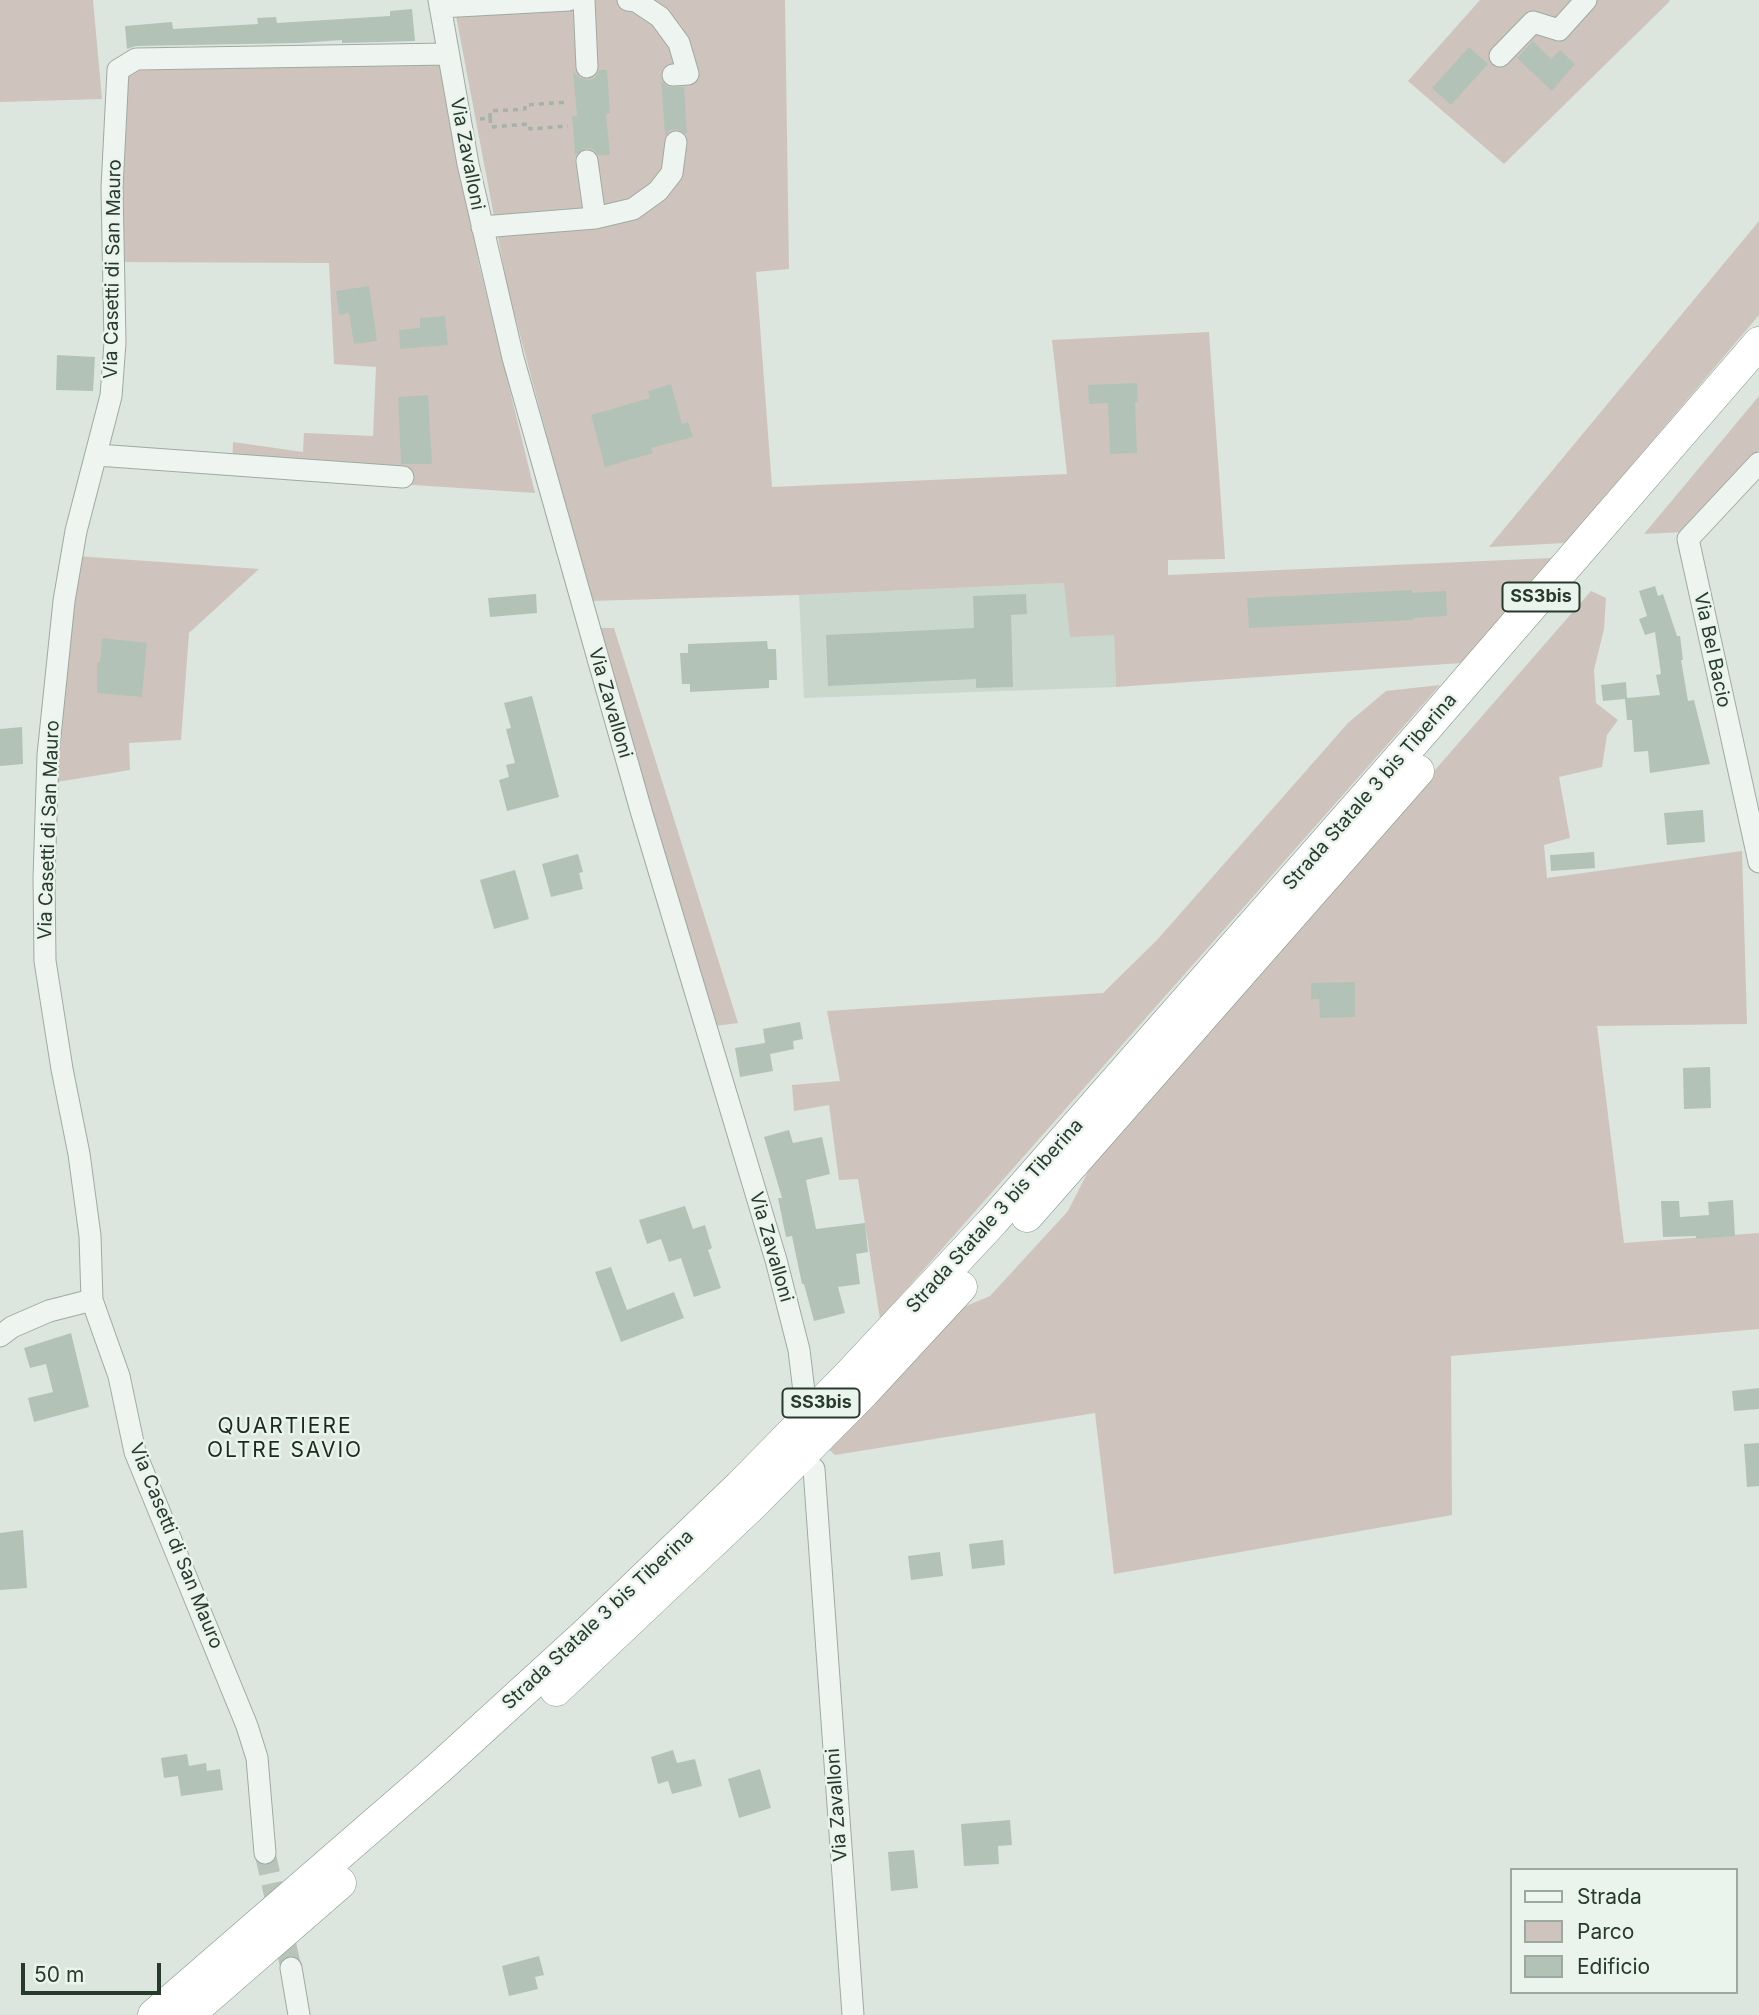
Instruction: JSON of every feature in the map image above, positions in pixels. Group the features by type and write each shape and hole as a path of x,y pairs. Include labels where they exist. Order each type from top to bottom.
{"highway":[{"name":"Strada Statale 3 bis Tiberina","path":"1665,471 1759,343"},
{"name":"Strada Statale 3 bis Tiberina","path":"154,2015 439,1768 588,1632 850,1374 993,1221 1435,735 1665,471 1759,376"},
{"name":"Strada Statale 3 bis Tiberina","path":"188,2015 453,1784 603,1648 754,1503 864,1392 1146,1082 1435,735"}],"street":[{"path":"440,4 569,0"},
{"path":"584,0 587,66"},
{"path":"628,0 636,1 660,17 679,43 688,74 673,75"},
{"path":"1500,56 1533,22 1559,30 1586,0"},
{"name":"Via Zavalloni","path":"440,4 460,121 513,358 619,734 776,1260 799,1350 805,1399"},
{"name":"Via Casetti di San Mauro","path":"265,1853 257,1758 247,1726 135,1452 119,1376 92,1300 90,1236 79,1154 45,961 44,878 48,755 64,601 76,531 111,396 115,343 112,188 118,70 136,59 448,54"},
{"path":"482,227 595,218 634,209 658,191 671,173 676,142"},
{"path":"587,162 595,218"},
{"path":"97,455 403,477"},
{"name":"Via Bel Bacio","path":"1759,463 1688,539 1759,862"},
{"path":"0,1336 12,1327 48,1311 92,1300"},
{"name":"Via Zavalloni","path":"814,1469 853,2015"},
{"path":"291,1968 299,2015"}],"path":[{"path":"568,102 490,111 491,127 528,124 530,129 568,126"},
{"path":"460,121 490,118"}],"shaded area":[{"path":"1064,583 1114,635 1116,687 804,698 799,595"}],"green space":[{"path":"0,0 93,0 102,99 0,102"},
{"path":"453,0 785,0 789,269 756,272 772,487 1067,474 1052,340 1209,332 1225,559 1168,560 1168,575 1552,558 1461,663 1116,687 1114,635 1070,637 1064,583 591,601 508,290"},
{"path":"1480,0 1670,1 1504,164 1408,81"},
{"path":"441,60 479,264 535,493 232,473 233,442 303,452 304,433 373,436 376,367 334,364 329,263 118,262 122,71"},
{"path":"1759,221 1759,315 1566,543 1489,547"},
{"path":"1759,396 1759,450 1684,532 1644,534"},
{"path":"76,556 259,569 189,633 181,740 129,743 130,770 51,783"},
{"path":"1591,591 1606,598 1604,629 1594,670 1596,703 1618,720 1607,735 1602,767 1559,777 1570,838 1544,845 1547,878 1742,851 1747,1024 1597,1026 1624,1243 1759,1233 1759,1329 1451,1356 1452,1515 1114,1574 1095,1413 835,1455 826,1447 959,1309 990,1296 1068,1211 1097,1154"},
{"path":"597,628 614,628 738,1023 715,1026"},
{"path":"1440,685 880,1319 858,1179 839,1180 829,1105 794,1111 792,1085 840,1081 827,1011 1103,993 1157,940 1348,723 1386,691"}],"building":[{"path":"412,9 415,41 342,43 342,40 136,46 127,49 125,26 172,22 173,29 258,24 257,18 276,17 277,23 390,16 390,11"},
{"path":"1533,41 1551,59 1560,50 1575,64 1552,91 1517,58"},
{"path":"1469,47 1488,64 1451,105 1432,88"},
{"path":"599,70 607,70 610,113 606,114 610,155 598,155 593,149 586,148 575,155 572,116 577,116 573,72 588,80 595,78"},
{"path":"661,81 668,87 684,87 687,134 677,129 670,130 665,135"},
{"path":"369,286 377,341 354,344 349,313 339,315 336,291"},
{"path":"445,316 448,345 400,349 399,330 420,328 420,318"},
{"path":"57,355 95,357 93,391 56,390"},
{"path":"1137,383 1137,453 1110,454 1108,403 1089,404 1088,385"},
{"path":"671,384 682,424 688,422 693,437 651,448 653,453 605,467 591,415 650,398 648,391"},
{"path":"428,395 432,464 401,464 398,397"},
{"path":"1655,586 1658,596 1663,594 1677,636 1680,636 1688,701 1694,700 1710,764 1650,773 1648,751 1634,752 1632,720 1627,720 1625,699 1603,701 1601,685 1626,682 1627,698 1660,695 1656,675 1661,674 1655,632 1645,635 1639,619 1647,616 1639,591"},
{"path":"1412,590 1412,593 1446,591 1447,616 1249,628 1247,598"},
{"path":"536,594 537,613 490,617 488,598"},
{"path":"1026,594 1027,614 1011,615 1013,687 976,688 976,679 828,686 826,635 974,628 973,596"},
{"path":"102,638 147,643 142,697 97,693 97,662 100,662"},
{"path":"767,641 768,649 776,649 777,680 769,680 769,688 690,692 690,684 682,684 680,653 688,653 688,644"},
{"path":"532,696 559,797 507,811 499,780 509,777 506,765 515,763 506,729 511,728 504,703"},
{"path":"22,727 23,764 0,766 0,729"},
{"path":"1703,810 1705,842 1667,845 1664,813"},
{"path":"1594,852 1595,868 1551,871 1550,855"},
{"path":"578,854 583,872 579,873 583,889 551,897 542,864"},
{"path":"515,870 529,919 494,929 480,880"},
{"path":"1355,982 1355,1017 1320,1018 1319,999 1311,999 1311,983"},
{"path":"800,1022 803,1039 793,1041 794,1049 770,1054 773,1071 740,1077 735,1048 765,1043 763,1029"},
{"path":"1710,1067 1711,1108 1684,1109 1683,1068"},
{"path":"789,1130 793,1143 822,1137 830,1174 806,1180 816,1229 865,1223 868,1252 856,1254 860,1284 838,1287 845,1313 814,1321 802,1284 792,1236 786,1237 778,1198 782,1198 764,1137"},
{"path":"1733,1200 1735,1236 1696,1239 1696,1236 1663,1237 1661,1201 1679,1201 1680,1217 1709,1215 1708,1202"},
{"path":"685,1206 693,1229 705,1225 712,1248 708,1250 721,1288 694,1297 681,1258 669,1262 661,1239 647,1244 639,1220"},
{"path":"611,1267 627,1310 674,1292 684,1318 621,1342 595,1272"},
{"path":"71,1333 89,1407 34,1422 28,1398 53,1392 46,1364 30,1368 24,1348"},
{"path":"1759,1388 1759,1409 1734,1411 1732,1391"},
{"path":"1759,1443 1759,1486 1747,1487 1744,1444"},
{"path":"23,1530 27,1588 0,1590 0,1533"},
{"path":"1003,1540 1005,1565 972,1569 969,1544"},
{"path":"940,1552 943,1576 911,1580 908,1556"},
{"path":"673,1750 677,1763 695,1759 702,1786 672,1794 668,1781 658,1784 651,1757"},
{"path":"187,1754 189,1766 206,1763 207,1771 220,1769 223,1790 181,1796 178,1776 164,1778 161,1758"},
{"path":"760,1769 771,1808 739,1818 728,1779"},
{"path":"1010,1820 1012,1845 998,1846 999,1864 964,1866 961,1824"},
{"path":"914,1850 918,1888 891,1891 888,1852"},
{"path":"539,1956 544,1975 535,1977 538,1989 509,1996 502,1966"}],"tunnel":[{"path":"265,1853 291,1968"}],"district":[{"name":"QUARTIERE OLTRE SAVIO","path":"285,1439"}]}
